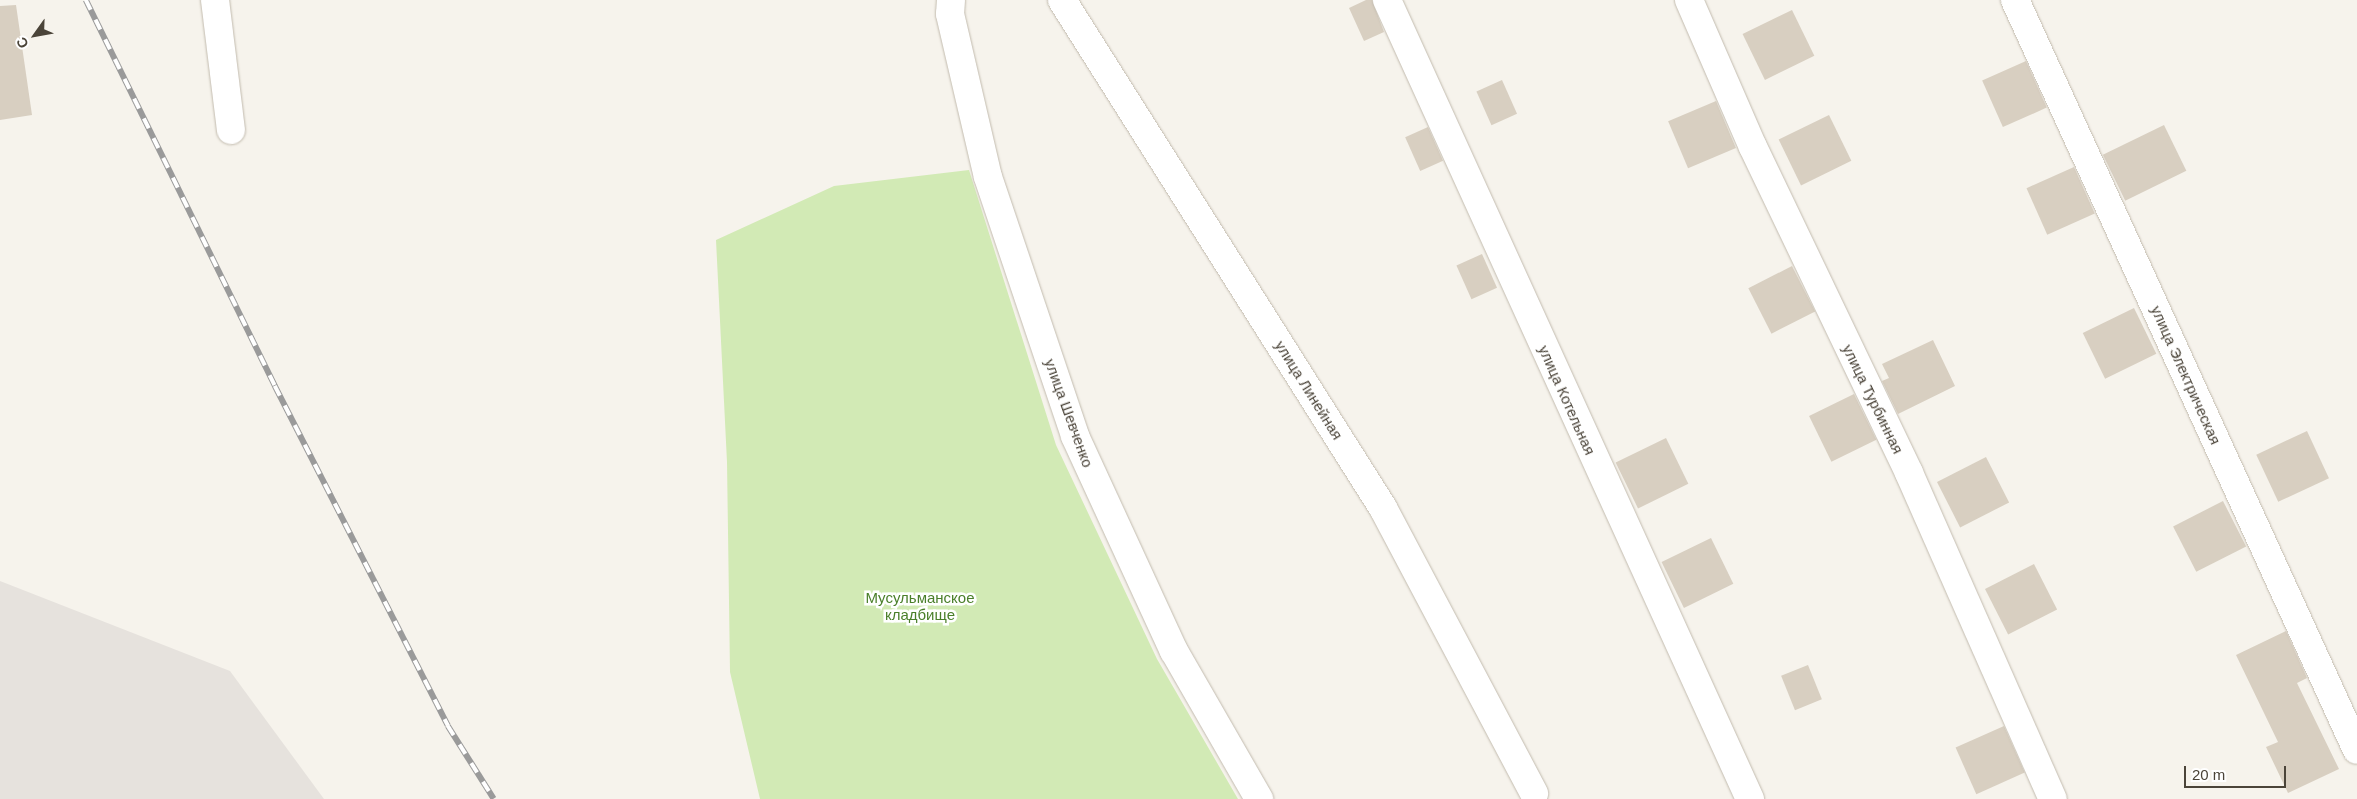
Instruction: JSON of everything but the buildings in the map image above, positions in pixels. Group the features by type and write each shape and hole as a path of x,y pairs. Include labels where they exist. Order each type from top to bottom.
{"street":[{"path":"215,0 232,130"},
{"name":"улица Шевченко","path":"951,0 950,14 988,176 1075,436 1174,651 1259,799"},
{"name":"улица Линейная","path":"1062,0 1383,508 1534,793"},
{"name":"улица Котельная","path":"1387,0 1750,799"},
{"name":"улица Турбинная","path":"1689,0 1753,147 1909,473 2054,799"},
{"name":"улица Электрическая","path":"2015,0 2357,750"}],"shaded area":[{"path":"0,581 230,671 324,799 0,799"}],"green space":[{"name":"Мусульманское кладбище","path":"969,170 1056,445 1157,659 1238,799 760,799 730,672 727,462 716,240 834,186"}],"railway":[{"path":"86,0 275,386 448,726 494,799"}]}
